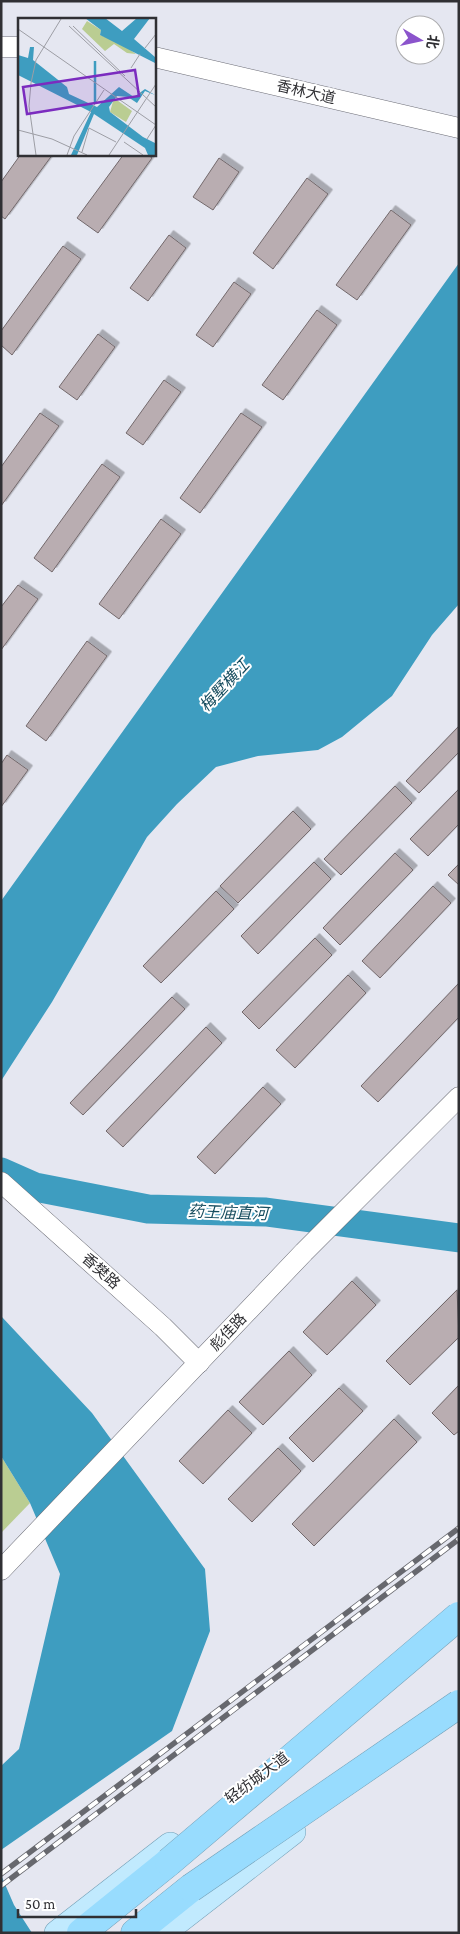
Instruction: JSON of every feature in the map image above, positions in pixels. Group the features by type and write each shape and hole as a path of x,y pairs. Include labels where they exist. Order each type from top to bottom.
{"highway":[{"path":"81,1933 170,1862 459,1616"},
{"path":"135,1933 191,1888 459,1703"}],"main road":[{"name":"轻纺城大道","path":"57,1933 459,1626"},
{"path":"163,1933 459,1703"}],"street":[{"path":"1,47 18,47"},
{"name":"香林大道","path":"155,57 459,128"},
{"name":"彪佳路","path":"1,1570 320,1236 459,1097"},
{"name":"香樊路","path":"1,1182 163,1326 199,1363"}],"green space":[{"path":"1,1456 30,1503 1,1533"}],"water":[{"name":"梅墅横江","path":"459,263 459,604 432,635 392,696 342,737 318,750 258,756 216,767 177,804 147,837 52,1002 1,1081 1,901"},
{"path":"1,1316 92,1413 205,1569 210,1631 172,1731 1,1850 1,1766 19,1749 60,1574 30,1503 1,1456"},
{"path":"1,1875 14,1905 32,1933 1,1933"}],"building":[{"path":"20,155 52,155 5,219 1,216 1,182"},
{"path":"123,155 148,155 152,158 98,233 77,218"},
{"path":"219,158 239,172 213,210 193,197"},
{"path":"307,178 328,194 273,269 253,253"},
{"path":"391,210 411,225 357,300 336,285"},
{"path":"169,235 186,248 148,301 130,288"},
{"path":"63,246 81,259 12,355 1,345 1,331"},
{"path":"234,282 251,294 213,347 196,335"},
{"path":"317,310 337,325 283,400 262,385"},
{"path":"98,334 115,347 77,400 59,387"},
{"path":"164,380 181,392 143,445 126,433"},
{"path":"40,413 59,426 1,506 1,467"},
{"path":"241,413 262,427 200,513 180,498"},
{"path":"102,464 120,477 52,572 34,558"},
{"path":"161,519 181,534 119,619 99,604"},
{"path":"18,585 38,599 1,650 1,607"},
{"path":"87,641 107,656 46,741 26,726"},
{"path":"459,726 459,752 419,793 406,781"},
{"path":"7,755 28,770 1,807 1,764"},
{"path":"395,786 412,803 341,875 324,859"},
{"path":"459,789 459,824 428,856 410,839"},
{"path":"293,811 311,829 238,903 220,886"},
{"path":"395,853 413,870 340,945 323,928"},
{"path":"314,862 331,879 258,954 241,936"},
{"path":"459,864 459,885 448,875"},
{"path":"433,886 451,903 380,978 362,961"},
{"path":"216,891 234,909 161,983 143,966"},
{"path":"315,938 332,955 259,1029 242,1012"},
{"path":"348,975 366,993 295,1068 276,1050"},
{"path":"459,983 459,1017 378,1102 361,1086"},
{"path":"172,997 185,1009 83,1115 70,1103"},
{"path":"206,1027 222,1043 123,1147 106,1131"},
{"path":"263,1087 281,1104 215,1174 197,1157"},
{"path":"352,1281 376,1305 327,1355 303,1332"},
{"path":"457,1290 459,1337 410,1385 386,1361"},
{"path":"289,1351 312,1375 263,1425 239,1402"},
{"path":"459,1385 459,1431 454,1435 432,1413"},
{"path":"339,1388 363,1411 313,1462 289,1438"},
{"path":"228,1410 252,1433 203,1484 179,1461"},
{"path":"394,1419 417,1442 314,1546 292,1524"},
{"path":"278,1448 301,1471 252,1522 228,1499"}],"waterway":[{"name":"药王庙直河","path":"1,1172 35,1187 148,1209 266,1212 459,1238"}],"railway":[{"path":"1,1874 459,1528"},
{"path":"1,1886 459,1539"}]}
